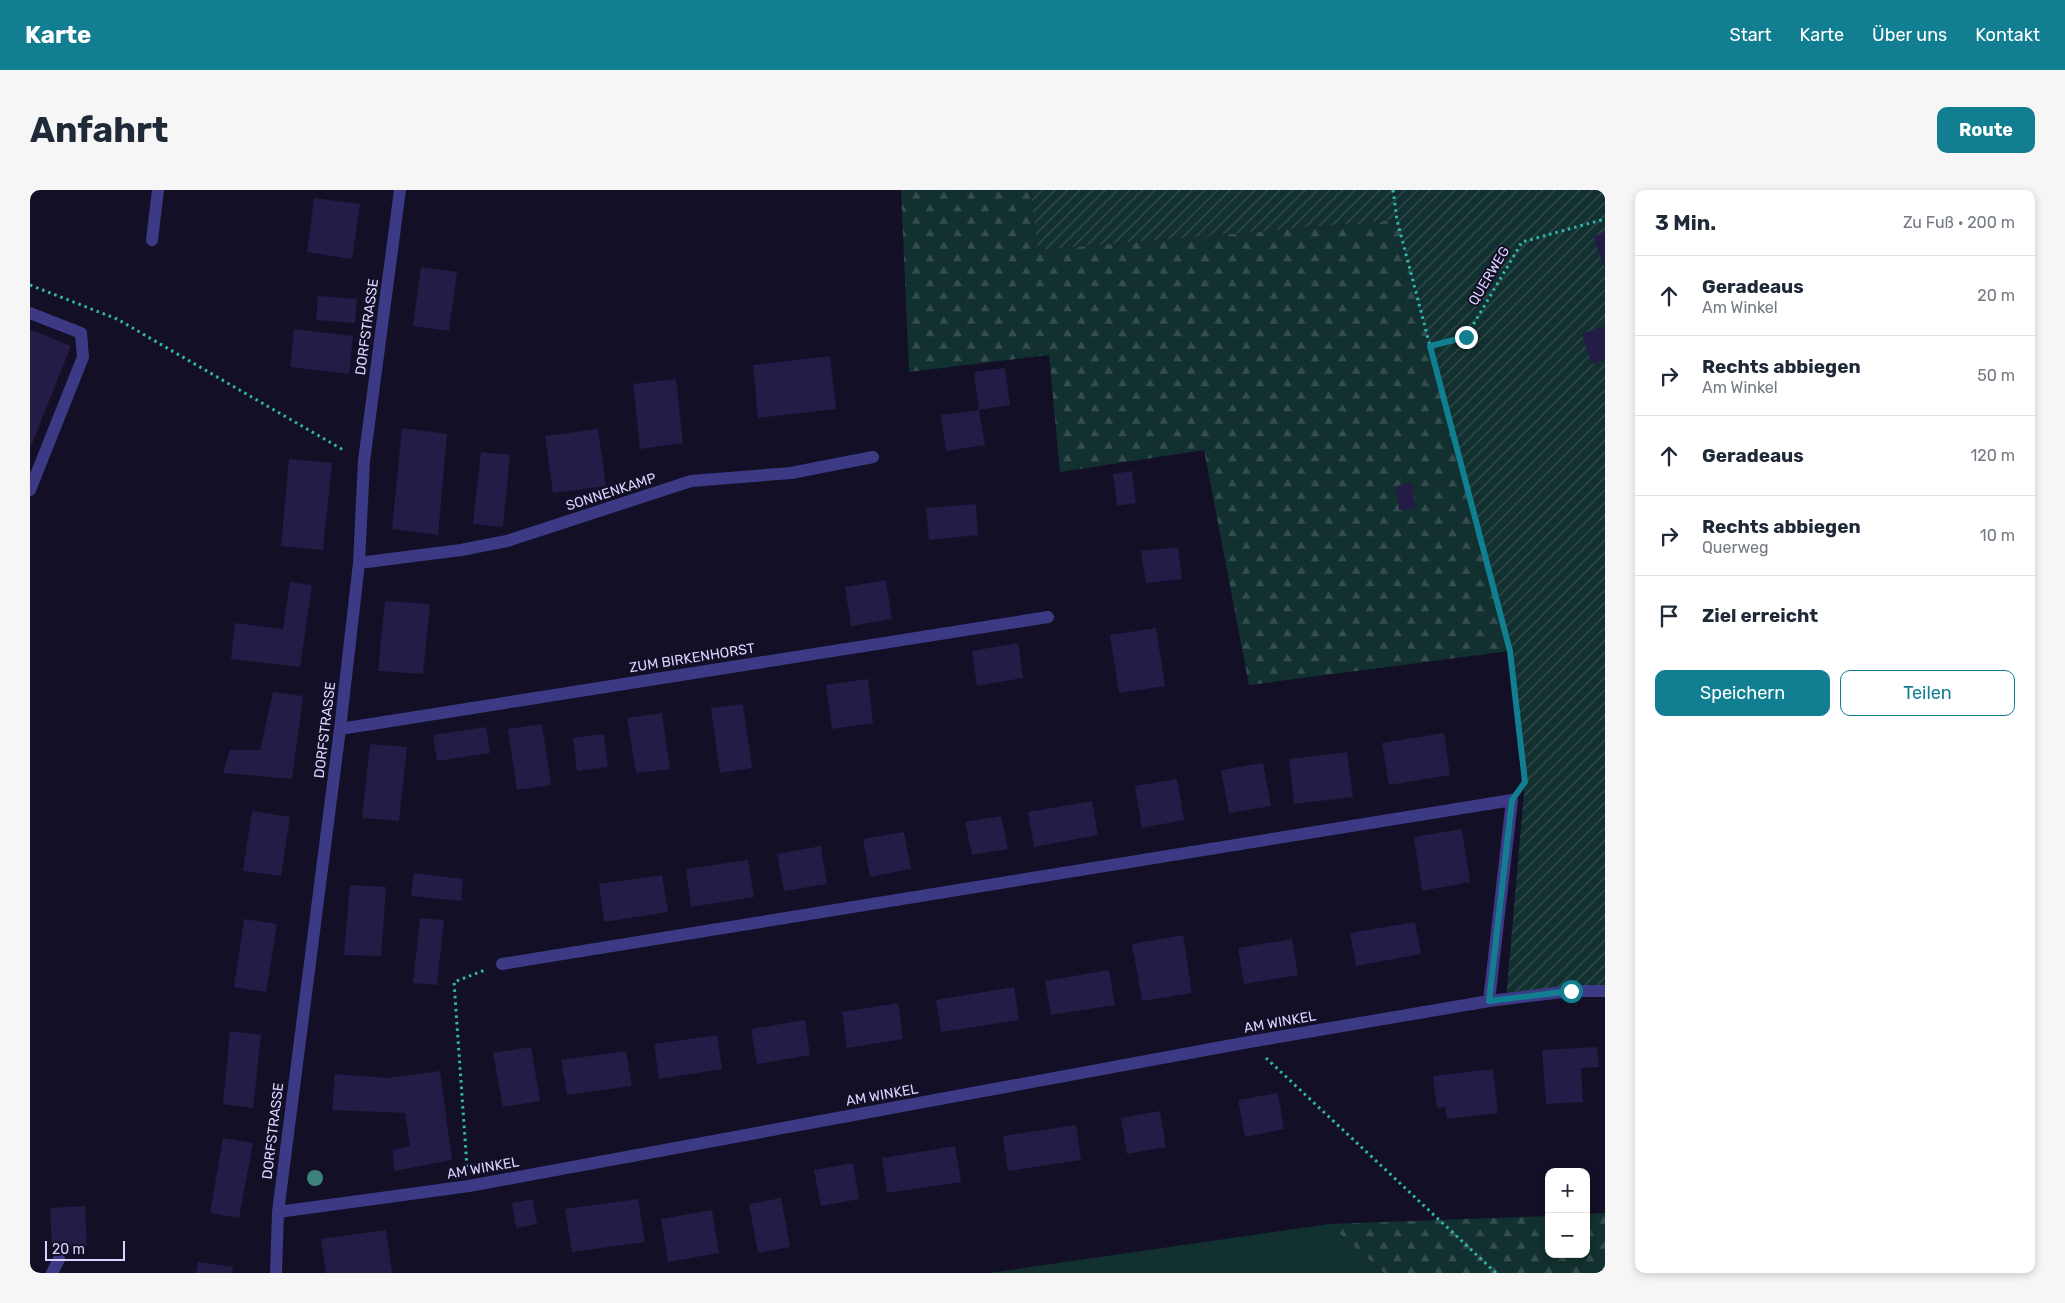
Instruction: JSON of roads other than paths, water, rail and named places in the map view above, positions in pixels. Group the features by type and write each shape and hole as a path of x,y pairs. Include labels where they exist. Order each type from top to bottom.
{"street":[{"path":"152,240 158,190"},
{"name":"DORFSTRASSE","path":"276,1273 278,1212 340,729 359,563 364,461 400,190"},
{"path":"30,313 81,333 83,357 30,490"},
{"name":"SONNENKAMP","path":"359,563 461,550 507,541 692,481 791,473 873,458"},
{"name":"ZUM BIRKENHORST","path":"340,729 1048,617"},
{"path":"502,964 1512,800 1489,1001"},
{"name":"AM WINKEL","path":"278,1212 469,1186 1249,1042 1489,1001 1571,991 1605,991"},
{"path":"52,1273 60,1259"}]}
